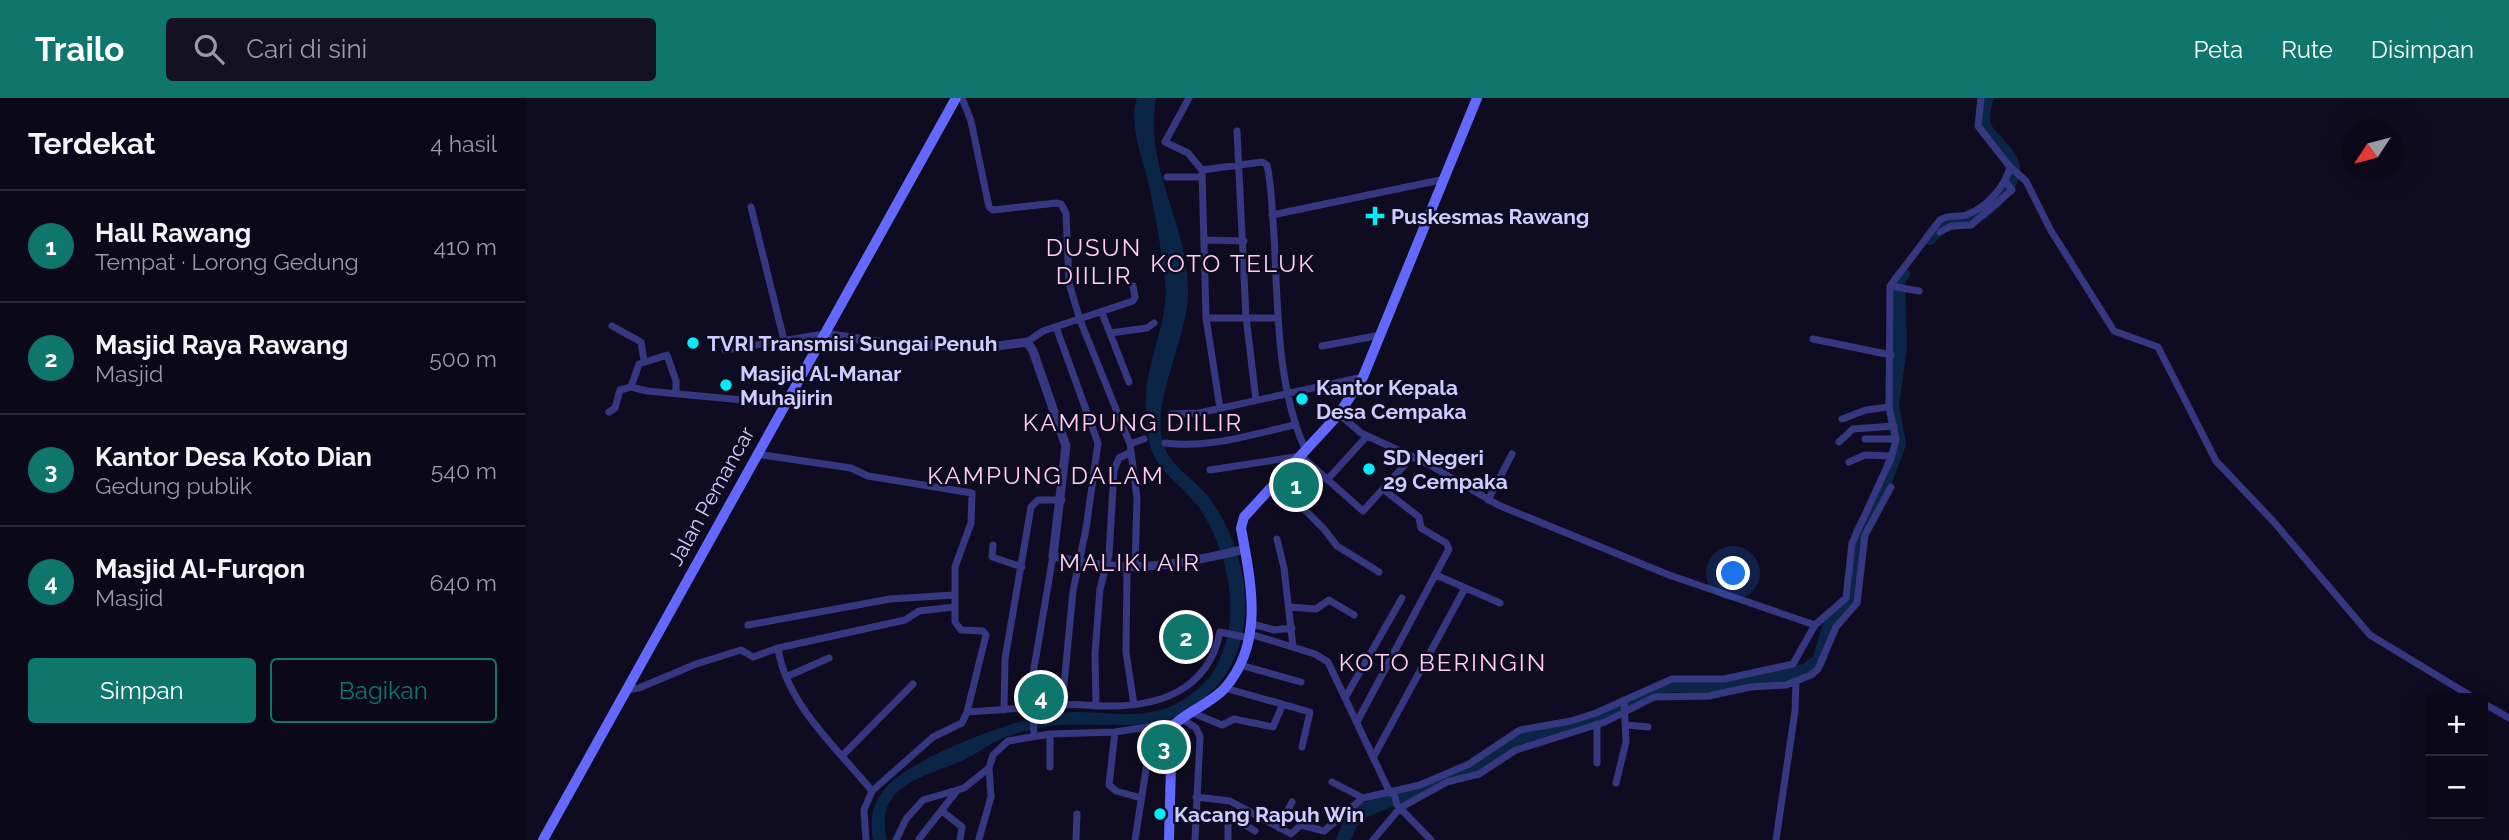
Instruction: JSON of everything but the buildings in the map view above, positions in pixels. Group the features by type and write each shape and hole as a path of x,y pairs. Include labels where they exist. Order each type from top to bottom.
{"main road":[{"name":"Jalan Pemancar","path":"543,840 956,98"},
{"path":"1169,840 1178,721 1225,688 1240,665 1249,633 1251,584 1242,550 1241,528 1244,517 1339,414 1363,377 1477,98"}],"street":[{"path":"962,98 971,121 989,207 993,210 1056,203 1064,207 1068,275 1080,320 1130,448 1137,498 1126,652 1134,705"},
{"path":"1189,98 1165,142 1188,153 1202,173 1206,318 1220,408"},
{"path":"1981,98 1978,126 2010,167 2021,174 2040,205 2050,229 2114,331 2158,347 2216,461 2273,522 2370,635 2466,693"},
{"path":"1237,131 1241,166 1246,317 1256,400"},
{"path":"1167,177 1262,162 1267,165 1278,318 1288,395 1294,425 1304,453 1327,480 1363,511 1411,458"},
{"path":"1940,232 1951,226 1971,225 2012,190 2008,184 2010,167"},
{"path":"1272,215 1446,179"},
{"path":"1373,840 1399,806 1447,782 1485,770 1516,750 1597,724 1672,679 1713,680 1789,667 1796,662 1818,623 1846,598 1852,543 1892,456 1895,439 1889,407 1895,286 1940,220 1948,216 1970,214 2008,184"},
{"path":"751,207 784,340"},
{"path":"1204,240 1244,241"},
{"path":"725,350 824,334 886,343 990,347 1027,342 1033,335 1102,313 1135,299 1133,286"},
{"path":"1895,286 1919,290"},
{"path":"1102,313 1129,382"},
{"path":"1206,318 1278,318"},
{"path":"1110,333 1147,328 1154,323"},
{"path":"611,326 641,342 644,361"},
{"path":"1056,327 1098,443 1070,614 1062,705"},
{"path":"1322,346 1381,335"},
{"path":"1812,339 1891,355"},
{"path":"1027,342 1033,351 1063,429 1066,446 1062,500 1031,686 1030,708 1034,735"},
{"path":"631,387 639,364 667,355 676,381 675,392"},
{"path":"1171,414 1199,413 1363,377"},
{"path":"610,412 620,390 631,387 784,404"},
{"path":"1842,419 1866,410 1889,407"},
{"path":"1339,414 1367,436 1488,499 1657,571 1835,627"},
{"path":"1165,443 1184,445 1222,440 1294,425"},
{"path":"1839,442 1853,429 1894,426"},
{"path":"1327,480 1367,436"},
{"path":"1096,706 1095,653 1105,566 1109,555 1114,470 1119,458 1144,439"},
{"path":"1865,439 1895,439"},
{"path":"1210,470 1304,453"},
{"path":"756,454 851,468 868,476 971,491 973,516 958,554 954,607 958,629 983,631 986,635 967,712 962,723 940,731 872,791 864,810 866,840"},
{"path":"1488,499 1512,454"},
{"path":"1849,462 1865,455 1892,456"},
{"path":"1276,481 1324,529 1337,546 1379,572"},
{"path":"1196,797 1230,801 1294,834 1301,825 1324,831 1363,798 1393,794 1480,760 1520,730 1571,721 1658,696 1709,696 1796,682 1818,669 1835,627 1857,603 1865,535 1891,487"},
{"path":"1358,720 1436,575 1448,545 1422,528 1419,517 1384,490"},
{"path":"1004,710 1005,659 1032,503 1038,500 1062,500"},
{"path":"1277,538 1293,648"},
{"path":"993,545 992,558 1022,567"},
{"path":"1053,556 1078,562 1131,568 1242,550"},
{"path":"1436,575 1500,603"},
{"path":"1374,756 1465,588"},
{"path":"748,625 890,599 954,596"},
{"path":"1345,698 1402,598"},
{"path":"1289,607 1316,609 1329,600 1354,615"},
{"path":"626,690 639,688 691,666 741,650 753,657 778,648 905,620 917,611 954,607"},
{"path":"967,712 1062,705 1134,705 1162,701 1189,684 1211,658 1223,632 1249,633 1292,628"},
{"path":"1249,633 1324,659 1358,720 1399,806 1431,840"},
{"path":"778,648 786,677 817,729 843,755 872,791"},
{"path":"786,677 829,658"},
{"path":"1240,665 1301,682"},
{"path":"1776,840 1795,711 1796,682"},
{"path":"843,755 913,684"},
{"path":"1225,688 1310,712 1302,747"},
{"path":"1193,713 1222,725 1234,719 1273,727 1282,706"},
{"path":"2488,706 2509,718"},
{"path":"1616,783 1626,742 1625,707"},
{"path":"979,839 991,797 989,768 998,747 1034,735 1115,732 1178,721 1196,728 1199,737 1195,840"},
{"path":"1597,724 1597,763"},
{"path":"1627,725 1648,727"},
{"path":"1135,840 1147,763 1149,727"},
{"path":"1115,732 1108,785 1116,792 1141,798"},
{"path":"1050,734 1050,767"},
{"path":"1480,760 1485,770"},
{"path":"919,839 956,792 989,768"},
{"path":"1332,782 1363,798"},
{"path":"896,840 907,818 923,800 956,792"},
{"path":"1279,828 1292,802"},
{"path":"942,811 963,827 960,840"},
{"path":"1195,813 1247,824 1255,831"},
{"path":"1076,840 1077,814"},
{"path":"1228,820 1228,840"}],"water":[{"path":"1137,98 1156,98 1156,148 1187,270 1186,313 1162,406 1162,439 1176,465 1205,492 1223,519 1240,563 1245,609 1237,654 1213,690 1187,711 1168,720 1134,725 1058,725 1029,730 997,741 960,762 910,783 894,796 887,806 887,840 873,840 872,814 883,791 896,779 938,753 992,731 1041,716 1072,712 1138,714 1164,709 1201,687 1212,674 1224,649 1230,609 1226,568 1220,549 1202,512 1164,471 1152,452 1149,441 1147,385 1166,293 1155,217 1135,128"}],"waterway":[{"path":"1930,238 1940,225 1969,219 1988,208 2003,193 2012,176 2010,159 1985,127 1983,120 1987,98"},
{"path":"1343,840 1351,822 1365,810 1438,781 1480,768 1531,734 1577,726 1672,685 1714,688 1805,671 1819,661 1832,618 1850,600 1860,531 1875,508 1899,444 1892,406 1900,347 1898,280 1903,274"}],"place":[{"name":"Puskesmas Rawang","path":"1375,216"},
{"name":"TVRI Transmisi Sungai Penuh","path":"693,343"},
{"name":"Masjid Al-Manar Muhajirin","path":"726,385"},
{"name":"Kantor Kepala Desa Cempaka","path":"1302,399"},
{"name":"SD Negeri 29 Cempaka","path":"1369,469"},
{"name":"Hall Rawang","path":"1296,485"},
{"name":"Masjid Raya Rawang","path":"1186,637"},
{"name":"Masjid Al-Furqon","path":"1041,697"},
{"name":"Kantor Desa Koto Dian","path":"1164,747"},
{"name":"Kacang Rapuh Win","path":"1160,814"}],"district":[{"name":"DUSUN DIILIR","path":"1094,261"},
{"name":"KOTO TELUK","path":"1233,263"},
{"name":"KAMPUNG DIILIR","path":"1133,422"},
{"name":"KAMPUNG DALAM","path":"1046,475"},
{"name":"MALIKI AIR","path":"1130,562"},
{"name":"KOTO BERINGIN","path":"1443,662"}]}
